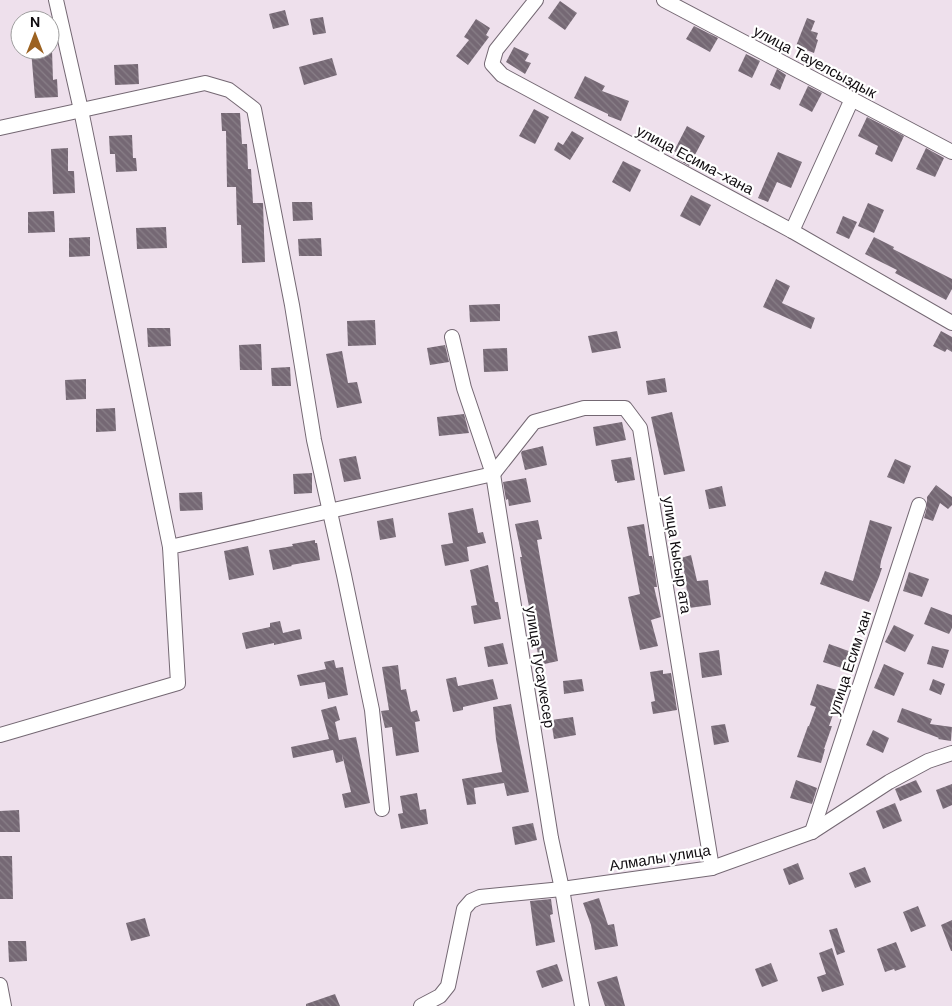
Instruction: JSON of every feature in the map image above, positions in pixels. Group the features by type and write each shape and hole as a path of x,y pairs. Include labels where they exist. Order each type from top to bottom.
{"street":[{"path":"0,735 178,683 170,547 81,110 56,0"},
{"name":"улица Есима-хана","path":"536,0 496,50 492,64 502,75 792,231 952,323"},
{"name":"улица Тауелсыздык","path":"668,1 952,152"},
{"path":"0,128 205,83 228,90 254,110 290,296 314,440 372,710 382,809"},
{"path":"792,231 852,100"},
{"name":"улица Тусаукесер","path":"452,337 464,388 493,474 549,828 562,889 582,1006"},
{"name":"улица Кысыр ата","path":"493,474 534,422 584,408 626,408 640,428 712,868"},
{"path":"170,547 493,474"},
{"name":"улица Есим хан","path":"812,832 920,505"},
{"name":"Алмалы улица","path":"421,1006 440,996 448,986 464,909 471,902 480,898 562,889 712,868 812,832 889,782 928,761 952,753"},
{"path":"0,985 4,1006"}],"building":[{"path":"560,1 577,13 565,30 548,18"},
{"path":"285,10 289,25 273,29 269,14"},
{"path":"323,17 326,33 313,35 310,19"},
{"path":"807,18 815,21 811,31 818,33 814,53 796,46"},
{"path":"476,19 490,28 486,35 489,37 468,65 456,56 469,40 464,37"},
{"path":"694,26 718,38 710,52 686,39"},
{"path":"514,47 529,54 525,61 531,63 525,74 506,62"},
{"path":"746,54 760,61 752,78 738,71"},
{"path":"332,58 337,75 304,85 299,67"},
{"path":"32,60 52,60 53,80 57,79 58,97 35,98"},
{"path":"138,64 139,84 115,85 114,65"},
{"path":"777,69 786,75 780,90 770,85"},
{"path":"585,76 605,86 602,91 629,101 621,121 574,98"},
{"path":"808,86 822,93 812,112 799,105"},
{"path":"534,109 549,117 535,144 519,136"},
{"path":"221,113 240,113 242,144 247,144 248,169 251,169 253,203 263,203 265,262 242,263 241,225 237,225 236,187 227,187 226,131 222,131"},
{"path":"867,117 904,136 892,162 875,154 878,146 858,136"},
{"path":"687,126 705,136 689,166 677,159 679,154 674,151"},
{"path":"572,131 584,138 570,160 554,150 558,142 563,145"},
{"path":"132,135 133,158 136,158 137,171 116,172 115,154 110,154 109,136"},
{"path":"68,148 68,171 74,171 75,193 53,194 51,149"},
{"path":"926,148 944,158 935,177 916,169"},
{"path":"778,152 802,162 791,188 777,182 768,202 758,198"},
{"path":"623,161 641,170 630,192 612,182"},
{"path":"691,195 711,205 700,226 680,216"},
{"path":"292,202 312,202 313,220 293,221"},
{"path":"868,203 884,210 874,233 858,226"},
{"path":"54,211 55,232 28,233 28,212"},
{"path":"843,216 857,222 849,239 836,233"},
{"path":"166,227 167,248 137,249 136,228"},
{"path":"90,237 90,256 69,257 69,238"},
{"path":"874,237 894,247 893,249 952,279 952,289 946,300 895,273 897,270 865,254"},
{"path":"321,238 322,256 299,256 298,239"},
{"path":"776,279 790,286 782,303 815,318 811,329 763,307"},
{"path":"500,304 500,321 470,322 469,305"},
{"path":"375,320 376,345 348,346 347,321"},
{"path":"147,328 170,328 171,346 148,347"},
{"path":"617,331 621,348 592,353 588,336"},
{"path":"941,331 952,337 952,352 947,349 945,352 933,346"},
{"path":"261,344 262,370 240,370 239,345"},
{"path":"445,345 449,362 430,365 427,348"},
{"path":"507,348 508,371 484,372 483,349"},
{"path":"342,351 348,383 357,382 362,403 337,408 326,354"},
{"path":"290,367 291,386 272,386 271,368"},
{"path":"665,378 667,392 648,395 646,381"},
{"path":"86,379 86,399 66,400 65,380"},
{"path":"115,408 116,431 96,432 96,409"},
{"path":"672,412 685,471 664,475 651,417"},
{"path":"464,414 469,433 439,436 437,417"},
{"path":"622,422 626,440 596,446 593,427"},
{"path":"543,446 547,465 525,470 522,451"},
{"path":"356,456 361,479 344,482 339,459"},
{"path":"631,457 635,480 617,483 611,460"},
{"path":"895,459 911,466 904,484 887,477"},
{"path":"312,473 312,493 294,494 293,474"},
{"path":"526,478 531,502 509,506 503,482"},
{"path":"936,485 952,497 952,505 948,509 940,503 933,521 924,518 927,497"},
{"path":"722,486 726,506 709,509 705,490"},
{"path":"202,492 203,510 180,511 179,493"},
{"path":"473,508 478,533 483,532 486,543 467,547 469,561 445,566 441,545 453,543 448,513"},
{"path":"393,518 396,537 380,540 377,521"},
{"path":"538,520 542,539 537,540 558,661 540,665 515,524"},
{"path":"870,520 892,527 881,561 880,568 882,568 869,602 820,584 825,571 853,581"},
{"path":"644,524 649,556 652,556 654,565 657,587 654,587 661,617 651,620 658,646 640,650 628,597 640,594 627,527"},
{"path":"315,540 320,560 273,570 269,550"},
{"path":"248,546 254,575 229,580 224,551"},
{"path":"691,555 697,581 708,580 711,605 689,608 681,558"},
{"path":"488,565 495,602 498,602 501,619 474,624 471,606 477,605 470,570"},
{"path":"909,572 929,579 922,597 903,591"},
{"path":"931,607 952,615 952,628 949,634 924,624"},
{"path":"280,621 283,633 300,629 302,639 246,649 242,633 270,627 270,623"},
{"path":"894,625 914,635 905,652 885,642"},
{"path":"503,643 508,664 488,667 484,647"},
{"path":"829,644 857,654 851,671 823,662"},
{"path":"932,646 949,650 943,668 927,664"},
{"path":"719,650 722,675 702,678 699,653"},
{"path":"334,660 336,668 343,667 348,695 328,699 325,682 300,686 297,675 326,669 324,662"},
{"path":"884,664 904,673 894,696 874,688"},
{"path":"398,665 401,690 406,689 411,712 417,710 420,721 415,722 419,752 396,756 392,727 385,728 381,711 389,710 382,667"},
{"path":"663,670 663,674 671,673 677,710 653,714 651,702 655,701 650,672"},
{"path":"456,677 458,686 493,679 498,699 463,707 463,710 453,712 446,679"},
{"path":"582,679 584,691 564,694 563,681"},
{"path":"933,679 945,684 941,695 929,690"},
{"path":"817,684 840,691 832,711 834,712 829,726 832,726 821,763 797,757 816,707 810,705"},
{"path":"511,704 529,792 507,796 504,783 474,788 476,804 467,805 462,779 502,772 493,707"},
{"path":"336,706 340,720 335,722 339,740 356,737 370,803 345,808 342,794 351,792 342,754 343,761 336,763 333,750 293,758 291,747 329,739 321,710"},
{"path":"902,708 932,719 930,724 952,727 951,741 938,739 897,722"},
{"path":"573,717 576,735 554,739 551,720"},
{"path":"725,724 729,742 714,745 711,726"},
{"path":"873,730 889,738 883,753 866,745"},
{"path":"796,780 817,788 812,804 790,798"},
{"path":"916,780 922,792 900,801 895,789"},
{"path":"952,784 952,805 943,809 936,790"},
{"path":"417,793 420,810 426,809 428,824 401,829 398,814 403,813 400,796"},
{"path":"895,803 902,821 883,829 876,811"},
{"path":"19,810 20,832 0,832 0,811"},
{"path":"533,823 537,840 515,845 512,827"},
{"path":"0,856 12,856 13,899 0,899"},
{"path":"798,863 804,879 789,885 783,869"},
{"path":"865,867 871,882 855,888 849,873"},
{"path":"599,898 608,925 614,924 618,946 595,950 591,925 583,903"},
{"path":"551,899 553,914 550,915 555,942 536,946 530,901"},
{"path":"918,906 926,926 911,932 903,912"},
{"path":"145,918 150,936 131,941 126,923"},
{"path":"952,920 952,951 951,951 941,925"},
{"path":"837,928 845,952 837,955 829,930"},
{"path":"8,941 26,941 27,961 9,962"},
{"path":"896,942 906,967 885,972 877,949"},
{"path":"832,948 844,985 822,992 817,977 826,974 819,953"},
{"path":"771,963 778,981 762,987 755,969"},
{"path":"557,964 563,981 542,988 536,971"},
{"path":"617,976 625,1006 605,1006 597,982"},
{"path":"335,994 340,1006 306,1006 306,1004"}]}
